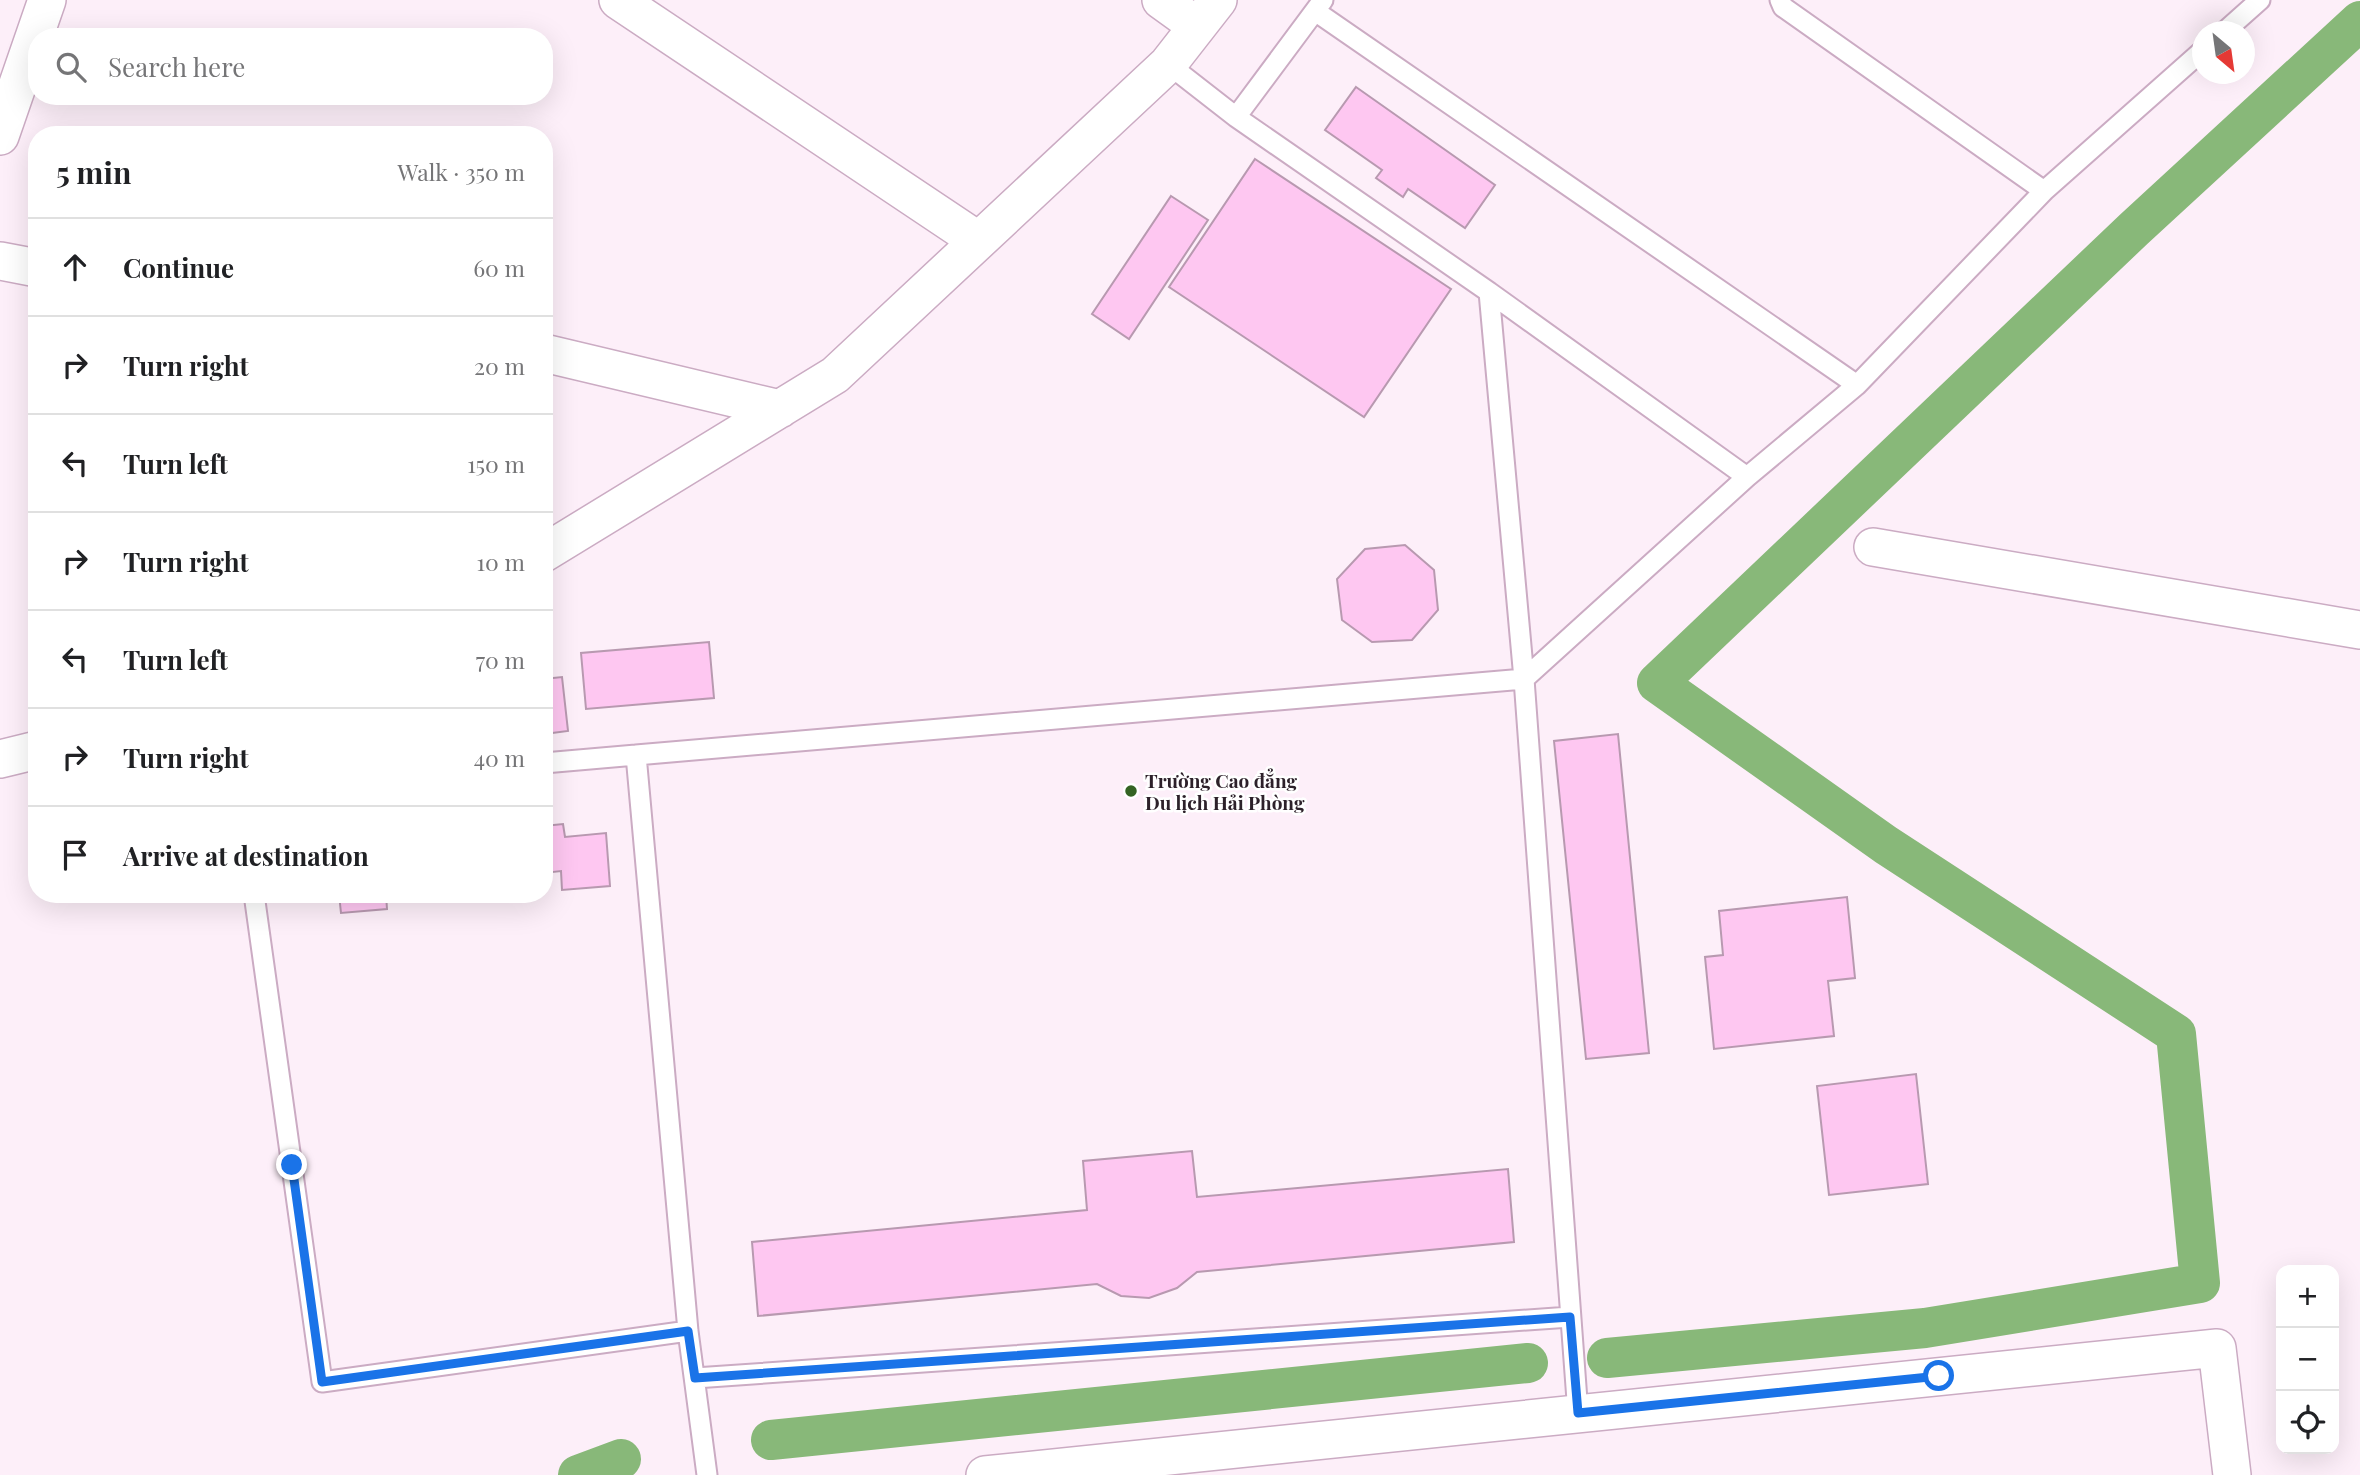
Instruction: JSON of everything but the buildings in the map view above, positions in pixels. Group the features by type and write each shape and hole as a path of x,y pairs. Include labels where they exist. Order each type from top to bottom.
{"street":[{"path":"37,28 47,0"},
{"path":"618,0 978,240"},
{"path":"553,548 835,375 1168,64 1208,13 1161,0"},
{"path":"0,136 28,55"},
{"path":"0,261 28,266"},
{"path":"553,355 780,409"},
{"path":"1873,547 2360,630"},
{"path":"0,759 28,752"},
{"path":"985,1475 2217,1348 2232,1475"}],"lane":[{"path":"1780,0 1783,7 2044,191"},
{"path":"2236,21 2260,0"},
{"path":"1236,117 1319,5 1857,385"},
{"path":"553,762 1524,679 1747,477 1857,385 2044,191 2192,61"},
{"path":"1168,64 1236,117 1489,292 1747,477"},
{"path":"1489,292 1524,679 1578,1413"},
{"path":"636,755 688,1331 707,1475"},
{"path":"255,903 322,1382 688,1331"},
{"path":"695,1378 1570,1317"}],"waterway":[{"path":"1607,1358 1925,1328 2200,1283 2176,1034 1886,845 1657,683 2134,229 2360,21"},
{"path":"771,1440 1528,1363"},
{"path":"578,1475 621,1459"}],"place":[{"name":"Trường Cao đẳng Du lịch Hải Phòng","path":"1131,791"}],"route":[{"path":"292,1165 322,1382 688,1331 695,1378 1570,1317 1578,1413 1939,1376"}]}
